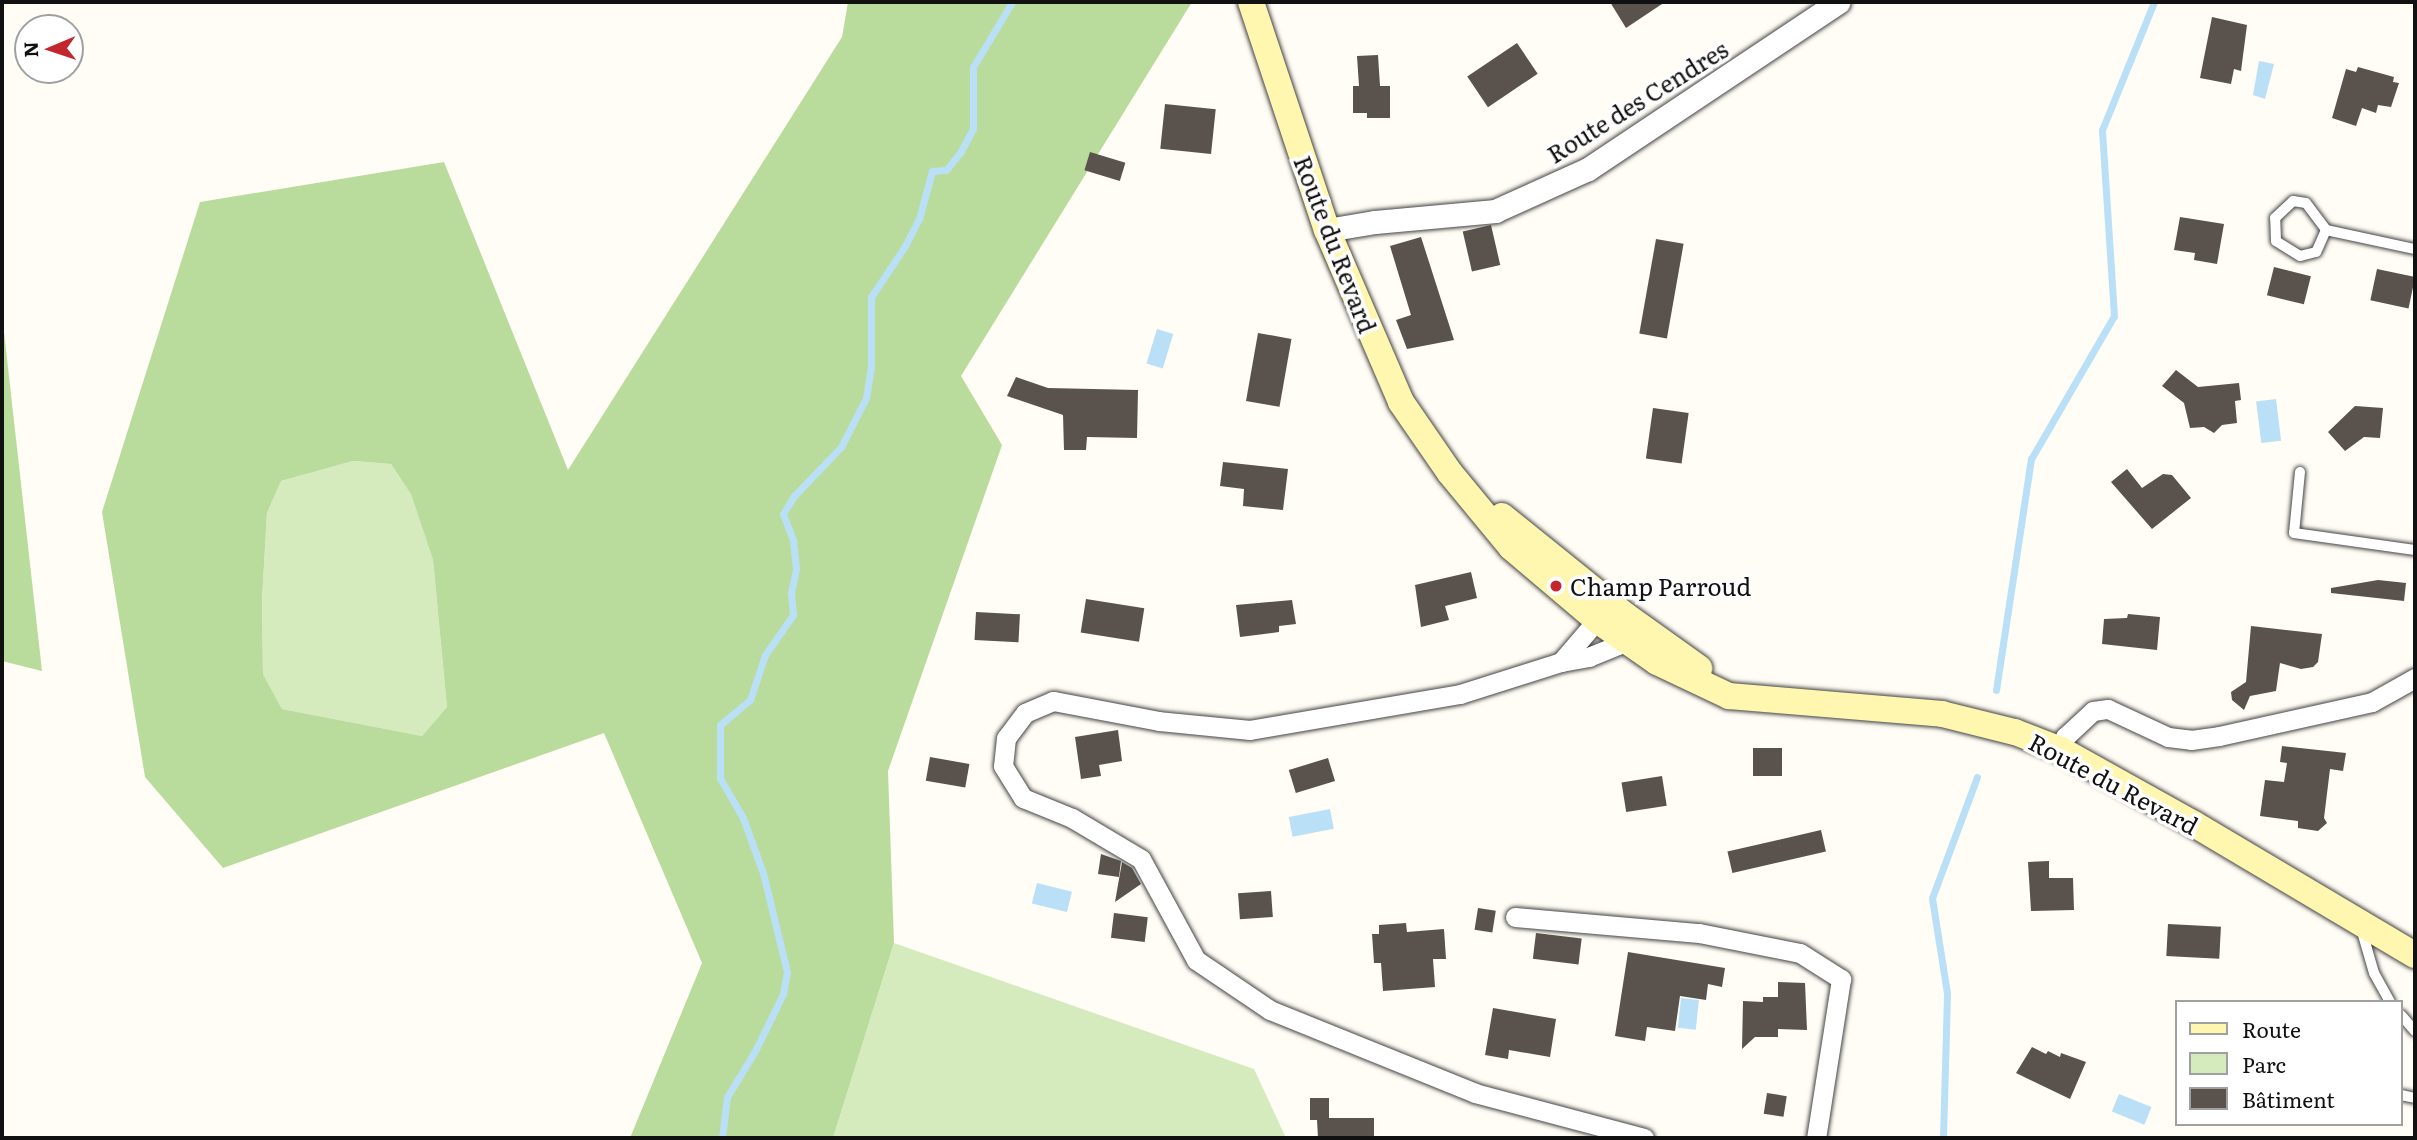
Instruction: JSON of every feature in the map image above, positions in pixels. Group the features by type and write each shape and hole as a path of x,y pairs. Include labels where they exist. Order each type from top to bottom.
{"main road":[{"name":"Route du Revard","path":"1251,2 1327,230 1401,402 1450,473 1511,547 1597,620 1625,627"},
{"name":"Route du Revard","path":"1450,473 1625,627 1713,676 1782,700 1942,714 2015,732 2061,750 2194,824 2415,955"}],"street":[{"name":"Route des Cendres","path":"1327,230 1375,222 1495,211 1504,207 1588,169 1838,2"},
{"path":"1561,662 1597,620"},
{"path":"1625,627 1618,645 1589,657 1561,662 1460,694 1250,730 1159,721 1052,701 1025,713 1006,738 1003,766 1023,798 1072,818 1142,859 1196,960 1270,1010 1475,1093 1644,1138"},
{"path":"2061,750 2065,737 2080,720 2093,711 2108,709 2168,737 2191,740 2372,702 2415,678"},
{"path":"1515,918 1699,933 1800,953 1841,979 1816,1138"}],"lane":[{"path":"2326,230 2316,252 2300,256 2276,241 2275,218 2293,201 2306,203 2326,230 2415,249"},
{"path":"2300,472 2294,533 2415,550"},
{"path":"2360,923 2374,974 2389,1000"},
{"path":"2403,1017 2415,1031"}],"green space":[{"path":"848,2 1192,2 961,376 1002,445 888,771 894,943 833,1138 630,1138 702,963 604,733 223,868 145,777 102,512 200,202 444,162 568,470 842,37","holes":["353,461 391,464 411,494 433,560 447,707 422,736 282,709 263,674 262,600 267,513 281,481"]},
{"path":"2,314 42,671 2,661"},
{"path":"353,461 391,464 411,493 433,560 447,707 422,736 282,709 263,674 262,600 267,513 281,481"},
{"path":"894,943 1254,1069 1286,1138 833,1138"}],"water":[{"path":"2259,61 2274,64 2265,99 2253,95"},
{"path":"1157,329 1173,334 1163,368 1146,363"},
{"path":"2276,399 2281,441 2261,443 2256,401"},
{"path":"1330,809 1334,829 1293,837 1289,817"},
{"path":"1037,883 1072,892 1067,912 1032,903"},
{"path":"1681,998 1699,1000 1696,1030 1678,1028"},
{"path":"2119,1094 2151,1107 2144,1125 2112,1112"}],"building":[{"path":"1610,2 1665,2 1626,28"},
{"path":"2212,17 2247,25 2241,71 2234,69 2231,84 2200,78"},
{"path":"1517,43 1538,74 1488,107 1467,77"},
{"path":"1378,55 1380,86 1390,86 1390,118 1367,118 1367,113 1353,113 1353,86 1359,86 1357,56"},
{"path":"2358,67 2394,77 2393,82 2399,83 2391,107 2378,105 2376,113 2362,108 2356,126 2332,118 2346,69 2356,72"},
{"path":"1165,104 1216,109 1211,154 1160,149"},
{"path":"1090,152 1125,163 1120,181 1084,170"},
{"path":"2180,217 2224,224 2217,264 2194,260 2195,253 2174,250"},
{"path":"1491,225 1500,265 1472,271 1463,232"},
{"path":"1421,237 1454,340 1407,349 1396,320 1411,315 1390,246"},
{"path":"1656,239 1684,244 1667,338 1639,334"},
{"path":"2274,267 2311,276 2304,304 2267,295"},
{"path":"2377,269 2415,277 2408,308 2370,300"},
{"path":"1258,333 1291,339 1280,407 1246,401"},
{"path":"2176,370 2198,387 2239,383 2241,400 2235,401 2237,423 2222,425 2214,433 2204,427 2190,428 2184,403 2162,386"},
{"path":"1016,377 1048,388 1138,390 1137,438 1087,437 1086,450 1064,450 1063,415 1007,396"},
{"path":"2355,406 2383,408 2380,438 2364,437 2345,451 2328,432"},
{"path":"1653,408 1689,413 1682,464 1646,459"},
{"path":"1223,462 1288,469 1283,510 1243,506 1244,489 1220,486"},
{"path":"2127,469 2142,488 2163,474 2172,475 2191,498 2152,529 2111,482"},
{"path":"1471,572 1477,598 1445,606 1449,620 1421,627 1415,585"},
{"path":"2378,580 2406,583 2404,601 2331,593 2331,588"},
{"path":"1086,599 1144,608 1139,642 1081,633"},
{"path":"1292,600 1296,624 1279,626 1279,632 1240,637 1236,605"},
{"path":"976,612 1020,614 1018,642 975,640"},
{"path":"2128,614 2160,617 2157,650 2102,644 2104,619 2127,618"},
{"path":"2251,626 2322,634 2318,662 2313,667 2301,669 2280,663 2276,691 2250,696 2244,710 2232,700 2231,692 2246,682"},
{"path":"1118,730 1122,761 1099,765 1101,776 1081,779 1075,737"},
{"path":"2282,746 2346,753 2343,771 2330,769 2324,818 2327,823 2318,831 2298,828 2298,821 2260,816 2265,780 2284,782 2287,763 2280,762"},
{"path":"1753,748 1782,748 1782,776 1753,776"},
{"path":"930,757 969,764 965,788 926,781"},
{"path":"1328,758 1335,781 1296,793 1289,770"},
{"path":"1662,776 1667,806 1626,812 1622,782"},
{"path":"1821,830 1826,851 1732,873 1727,852"},
{"path":"1101,854 1121,861 1119,877 1098,874"},
{"path":"2049,861 2049,878 2073,878 2074,910 2031,911 2028,862"},
{"path":"1122,862 1132,868 1141,884 1115,902"},
{"path":"1271,891 1273,917 1240,919 1238,893"},
{"path":"1478,908 1496,911 1492,933 1475,930"},
{"path":"1114,913 1148,917 1145,942 1111,938"},
{"path":"1406,923 1407,932 1444,929 1446,959 1433,959 1435,987 1383,991 1381,963 1374,963 1372,934 1379,934 1379,925"},
{"path":"2168,924 2221,927 2219,959 2166,956"},
{"path":"1536,933 1582,939 1578,964 1533,959"},
{"path":"1628,952 1725,968 1722,987 1708,984 1706,1000 1680,996 1675,1031 1647,1027 1645,1041 1615,1036"},
{"path":"1778,982 1805,983 1807,1030 1778,1029 1778,1037 1755,1037 1742,1049 1743,1001 1763,1002 1763,997 1778,997"},
{"path":"1493,1008 1556,1019 1550,1057 1509,1050 1508,1059 1485,1055"},
{"path":"2032,1047 2046,1054 2048,1051 2060,1057 2061,1053 2086,1062 2070,1099 2016,1073"},
{"path":"1767,1093 1787,1096 1783,1117 1764,1114"},
{"path":"1310,1098 1329,1098 1329,1118 1374,1118 1374,1138 1318,1138 1317,1120 1310,1120"}],"waterway":[{"path":"722,1138 727,1097 755,1051 783,994 787,972 763,873 743,818 720,778 720,725 750,700 765,655 793,615 791,593 796,569 793,540 783,514 794,496 841,447 866,398 871,366 871,297 905,246 919,219 932,171 946,170 960,153 973,129 973,67 1012,2"},
{"path":"1996,690 2031,459 2114,316 2102,130 2154,2"},
{"path":"1943,1138 1947,993 1932,898 1977,777"}],"place":[{"name":"Champ Parroud","path":"1556,586"}]}
